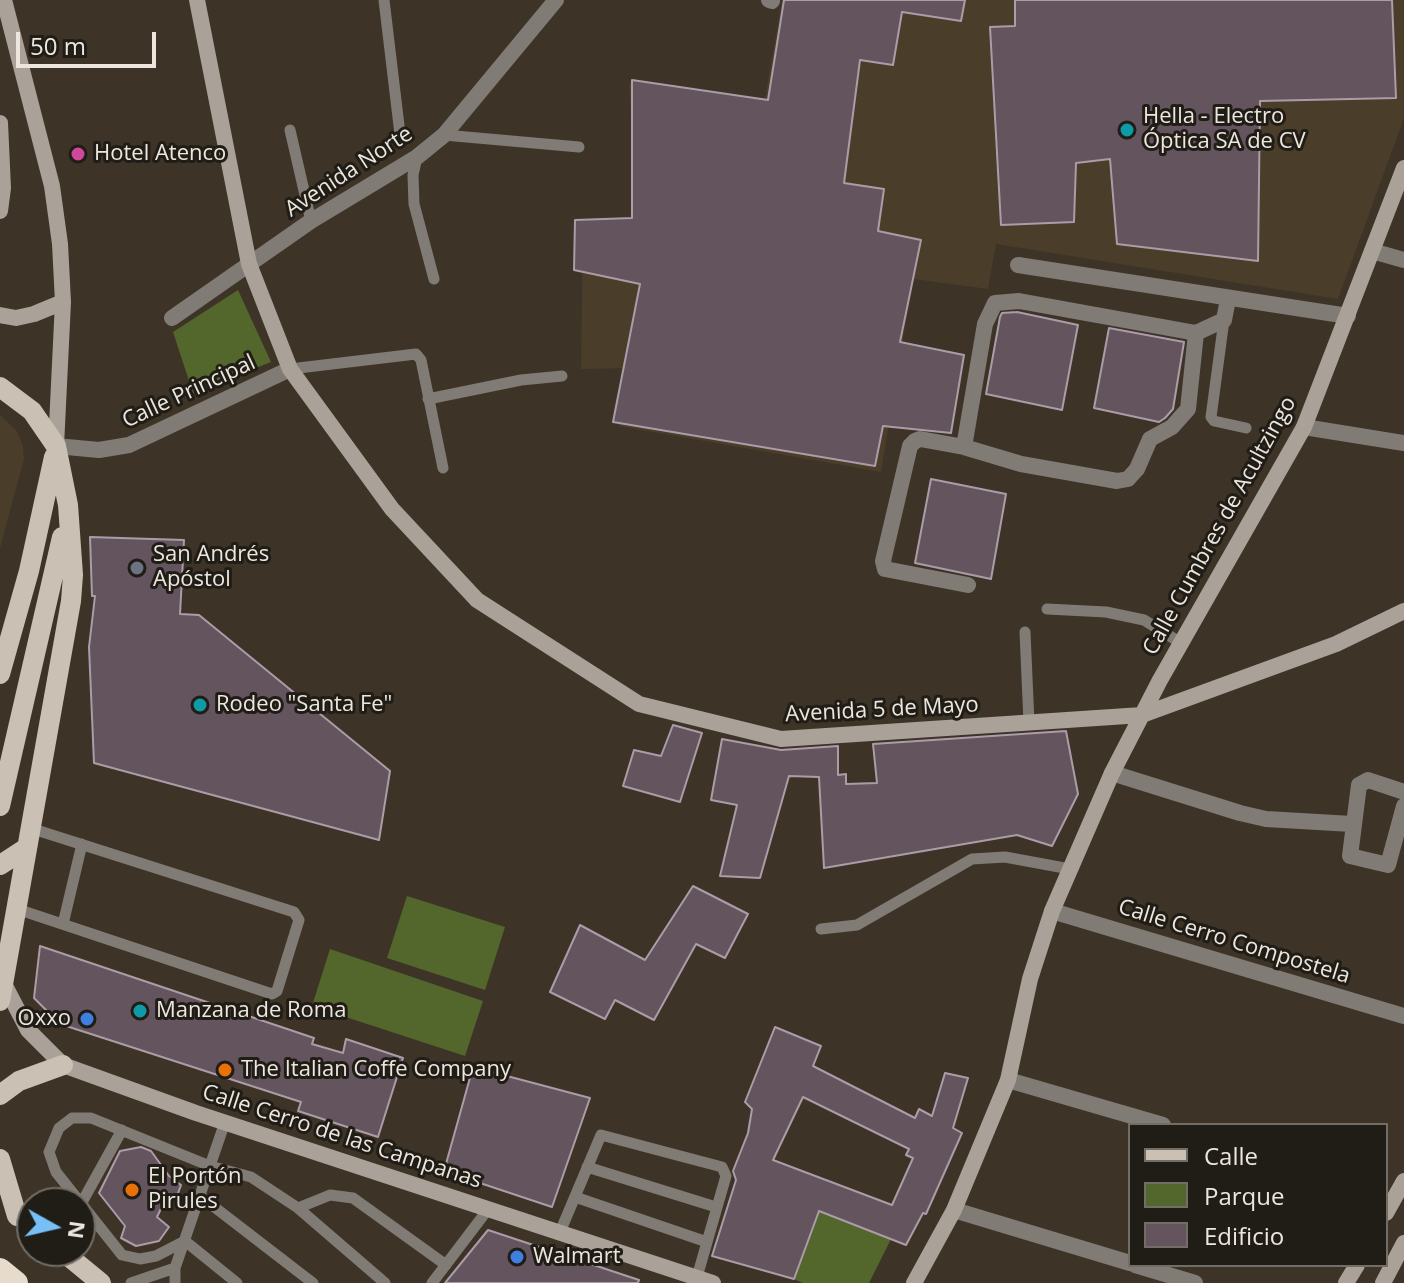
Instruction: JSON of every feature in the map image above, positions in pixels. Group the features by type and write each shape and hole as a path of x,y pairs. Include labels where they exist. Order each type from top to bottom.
{"highway":[{"path":"0,1270 16,1283"}],"main road":[{"path":"0,387 32,411 56,446 68,505 71,601 1,985"},
{"path":"0,674 29,571 56,446"},
{"path":"0,806 51,595 68,505"},
{"path":"0,865 25,849"},
{"path":"0,1095 19,1081 63,1065"},
{"path":"0,1159 16,1199"},
{"path":"0,1202 16,1214"},
{"path":"82,1267 101,1283"}],"street":[{"path":"4,0 52,186 60,244 63,302 56,446"},
{"name":"Avenida 5 de Mayo","path":"197,0 249,264 290,369 392,509 477,600 639,704 781,739 1142,715 1336,644 1404,611"},
{"name":"Avenida Norte","path":"172,318 311,221 417,157 444,135 556,0"},
{"path":"0,123 3,188 0,211"},
{"name":"Calle Cumbres de Acultzingo","path":"914,1283 954,1210 1008,1080 1030,979 1052,911 1112,773 1160,680 1304,427 1404,168"},
{"path":"1372,251 1404,260"},
{"path":"1018,265 1348,316"},
{"path":"964,447 985,324 995,303 1019,301 1196,333 1224,320 1228,299"},
{"path":"0,315 16,318 63,302"},
{"path":"968,585 893,574 885,569 883,561 910,446 920,439 964,447 1021,464 1117,481 1128,479 1137,469 1150,439 1172,427 1188,409 1196,333"},
{"name":"Calle Principal","path":"56,446 99,450 129,445 290,369"},
{"path":"1304,427 1404,443"},
{"path":"1112,773 1266,819 1352,824"},
{"path":"1404,792 1363,781 1359,785 1350,856 1388,865 1392,861 1404,806"},
{"name":"Calle Cerro Compostela","path":"1052,911 1404,1016"},
{"name":"Calle Cerro de las Campanas","path":"1,985 28,1030 63,1065 225,1122 713,1283"},
{"path":"1008,1080 1156,1123"},
{"path":"1388,1209 1398,1190"},
{"path":"954,1210 1128,1262"},
{"path":"1383,1283 1404,1243"},
{"path":"1143,1267 1195,1283"}],"lane":[{"path":"384,0 400,134"},
{"path":"290,130 311,221"},
{"path":"444,135 579,147"},
{"path":"417,157 413,175 414,204 434,279"},
{"path":"1224,320 1211,417 1214,421 1246,428"},
{"path":"290,369 416,354 421,360 443,468"},
{"path":"428,399 521,380 562,376"},
{"path":"1047,609 1106,612 1144,620 1181,643"},
{"path":"1025,632 1029,723"},
{"path":"17,909 272,994 277,991 299,920 294,912 30,828"},
{"path":"63,924 82,844"},
{"path":"821,929 857,925 972,859 1005,857 1070,869"},
{"path":"68,1187 56,1172 49,1152 59,1128 72,1118 91,1118 210,1166 251,1177 298,1208 385,1283"},
{"path":"175,1283 175,1268 225,1122"},
{"path":"90,1187 122,1130"},
{"path":"560,1232 601,1135 726,1171 697,1277"},
{"path":"587,1167 716,1207"},
{"path":"298,1208 330,1195 353,1198 446,1265"},
{"path":"200,1196 313,1283"},
{"path":"575,1197 707,1242"},
{"path":"432,1283 489,1208"},
{"path":"96,1223 122,1255 140,1259 156,1256 185,1241"},
{"path":"185,1241 237,1283"},
{"path":"131,1283 175,1268"}],"shaded area":[{"path":"782,0 1404,0 1404,118 1338,299 996,244 988,289 913,279 881,472 619,426 631,368 581,369 583,223 637,223 629,83 765,98"},
{"path":"0,415 16,430 23,446 24,459 0,548"}],"green space":[{"path":"238,290 271,362 193,393 173,332"},
{"path":"407,896 505,927 485,990 387,958"},
{"path":"330,949 483,1001 465,1056 312,1006"},
{"path":"817,1211 891,1239 869,1283 803,1283 794,1279"}],"building":[{"path":"784,0 965,0 961,21 902,12 893,65 860,60 844,183 884,189 878,231 921,240 900,342 964,355 951,433 883,426 875,466 613,422 640,284 574,270 575,220 632,218 632,80 768,100"},
{"name":"Hella - Electro Óptica SA de CV","path":"1015,0 1392,0 1396,98 1260,101 1258,261 1117,244 1110,159 1076,163 1074,222 1001,225 990,27 1015,26"},
{"path":"1017,312 1078,325 1062,410 986,394 1000,317 1002,313"},
{"path":"1109,328 1184,342 1173,409 1159,422 1094,408"},
{"path":"931,479 1006,494 991,579 915,563"},
{"name":"Rodeo \"Santa Fe\"","path":"90,537 184,540 180,614 199,615 390,771 379,840 94,763 89,647 95,596 92,596"},
{"path":"673,725 702,733 680,802 623,786 634,750 661,756"},
{"path":"1066,731 1078,794 1052,846 1017,835 824,868 819,777 789,776 760,878 720,876 737,805 711,800 722,739 781,750 838,746 838,775 846,774 846,784 877,783 873,744"},
{"path":"693,886 748,914 725,958 696,944 654,1020 615,1000 605,1019 550,992 580,925 645,960"},
{"name":"Manzana de Roma","path":"40,946 314,1038 312,1044 343,1053 346,1039 403,1058 378,1137 298,1111 301,1102 60,1024 34,998"},
{"path":"775,1027 821,1046 813,1066 915,1118 919,1109 932,1116 945,1073 968,1078 953,1128 962,1133 926,1214 923,1213 906,1245 819,1211 794,1279 712,1256 736,1180 733,1171 748,1133 752,1109 745,1102","holes":["803,1097 909,1149 906,1155 913,1158 892,1205 773,1160"]},
{"path":"473,1067 590,1098 552,1207 444,1171"},
{"path":"141,1147 151,1151 169,1176 181,1185 176,1199 167,1196 157,1217 169,1227 159,1241 136,1246 121,1238 125,1226 99,1193 120,1151"},
{"name":"Walmart","path":"488,1230 639,1280 638,1283 445,1283"}],"place":[{"name":"Hella - Electro Óptica SA de CV","path":"1127,130"},
{"name":"Hotel Atenco","path":"78,154"},
{"name":"San Andrés Apóstol","path":"137,568"},
{"name":"Rodeo \"Santa Fe\"","path":"200,705"},
{"name":"Manzana de Roma","path":"140,1011"},
{"name":"Oxxo","path":"87,1019"},
{"name":"The Italian Coffe Company","path":"225,1070"},
{"name":"El Portón Pirules","path":"132,1190"},
{"name":"Walmart","path":"517,1257"}]}
